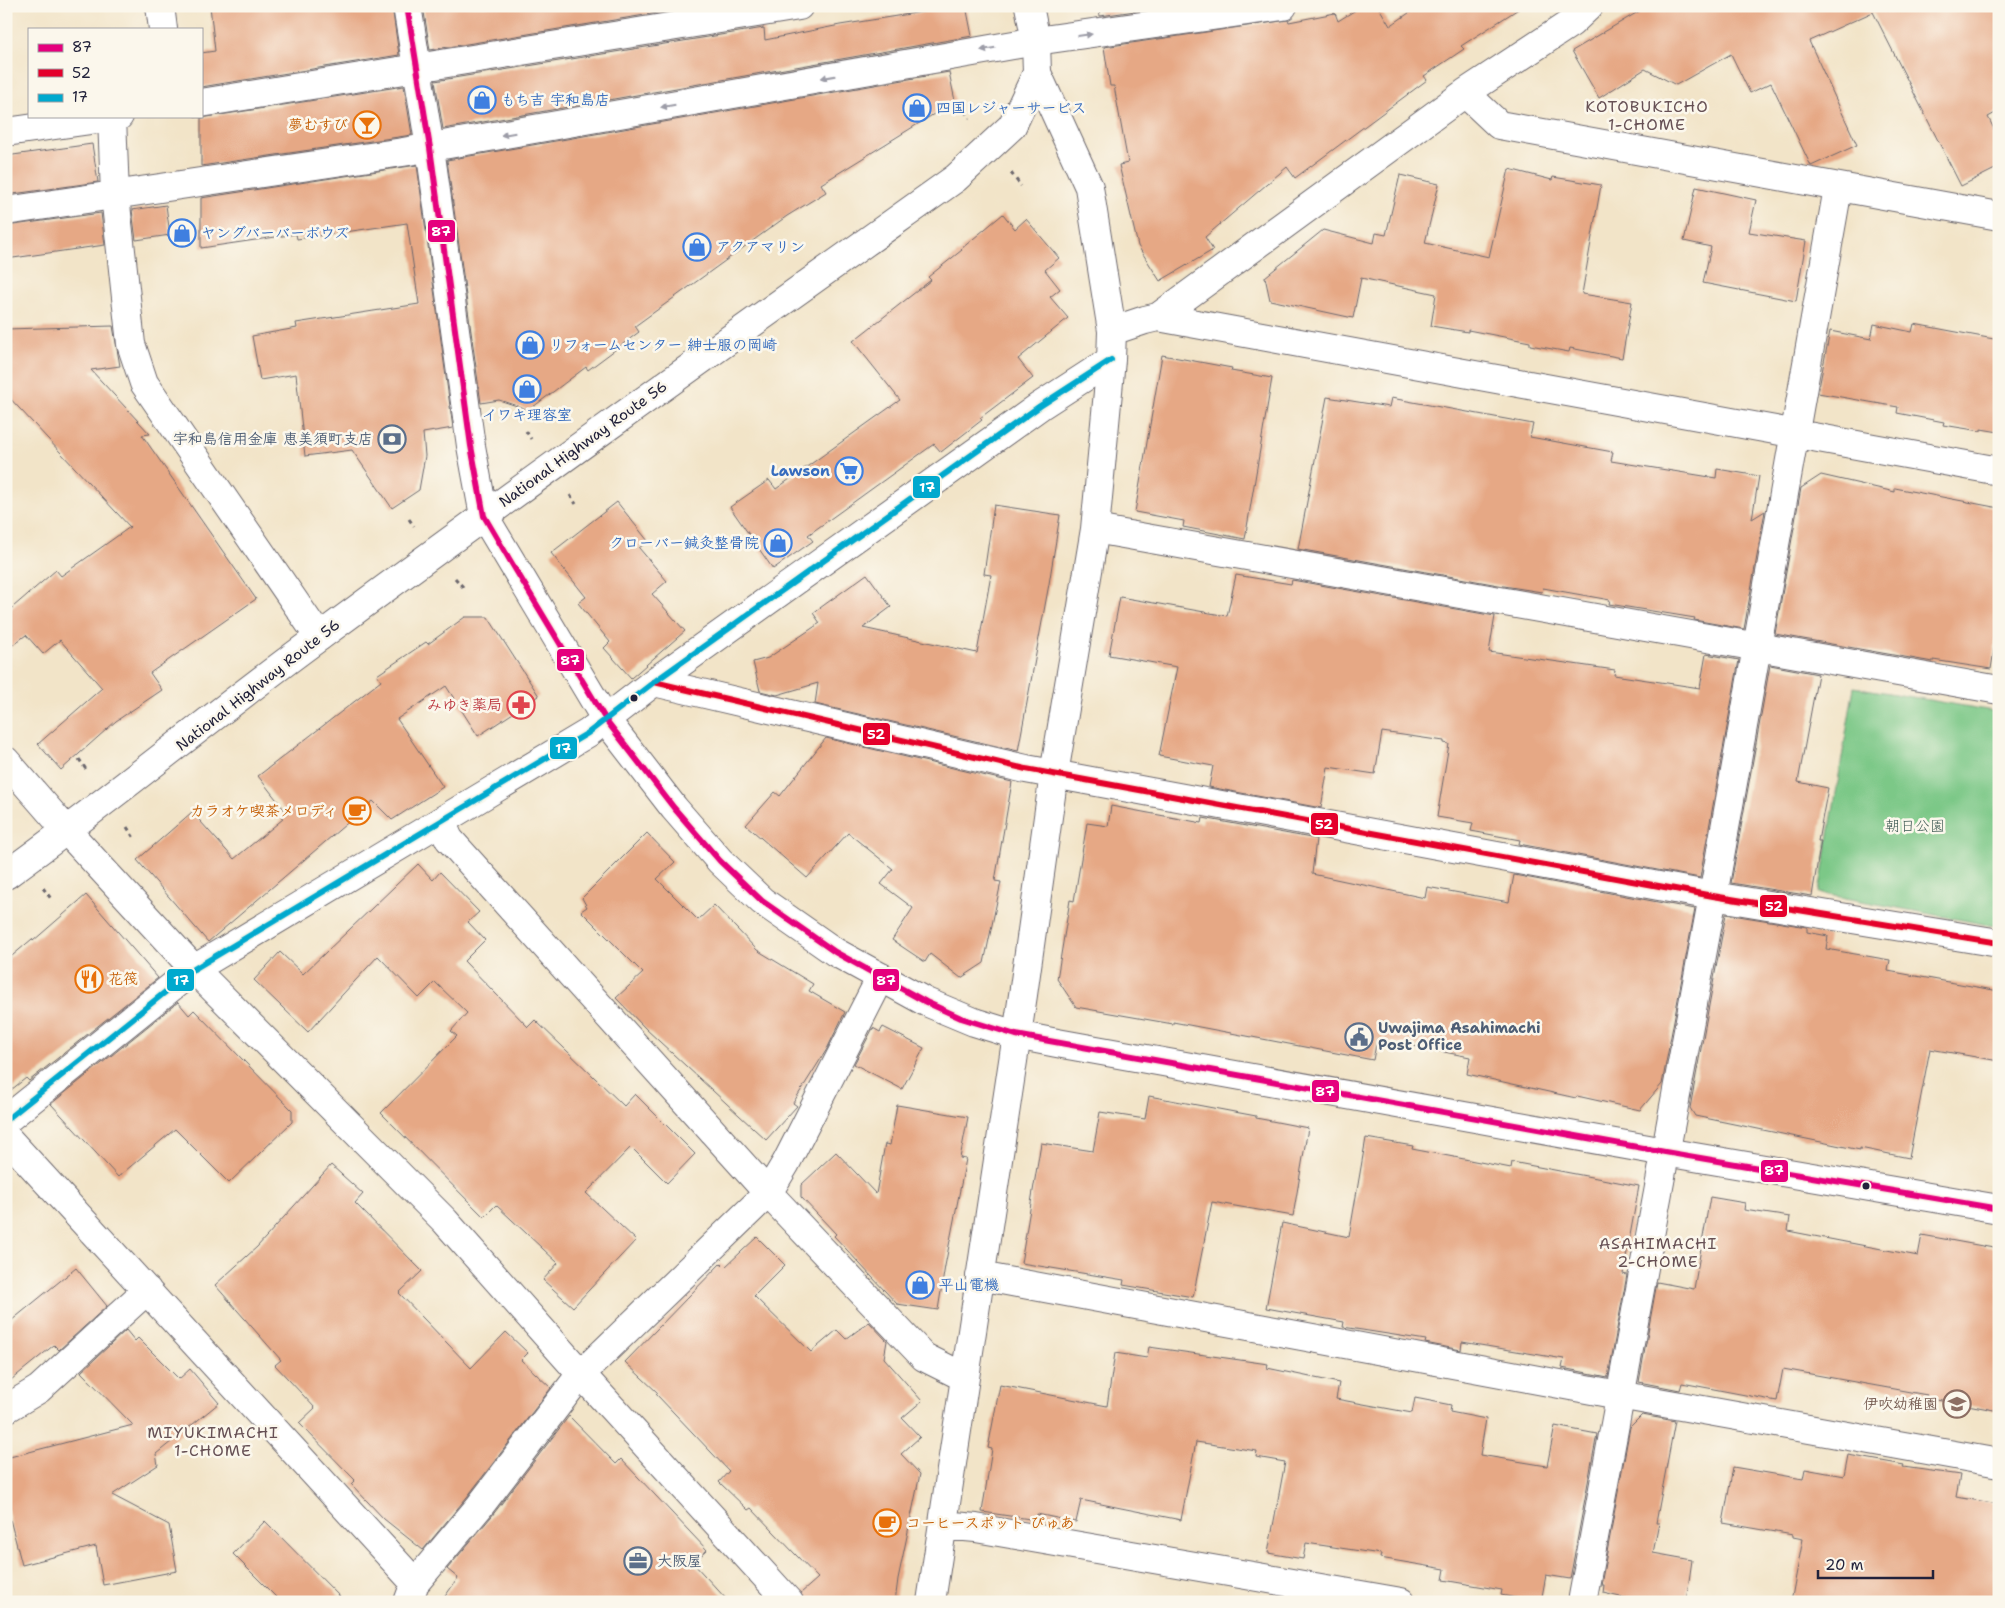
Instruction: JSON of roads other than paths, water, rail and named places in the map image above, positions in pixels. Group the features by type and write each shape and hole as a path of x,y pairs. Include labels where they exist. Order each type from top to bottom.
{"main road":[{"path":"160,6 163,28"},
{"path":"407,6 430,148 471,446 484,516 606,720 674,808 727,868 762,901 834,952 926,1002 961,1018 1016,1035 1665,1152 1999,1209"},
{"path":"202,103 799,6"},
{"name":"National Highway Route 56","path":"6,875 67,831 319,637 484,516 956,178 1012,126 1037,73 1036,41 1029,6"},
{"path":"6,211 430,148 1036,41 1283,6"},
{"path":"1158,317 1465,92 1571,23 1588,6"},
{"path":"931,1602 1054,774 1095,530 1111,360 1112,331 1089,187 1037,73"},
{"path":"1465,92 1498,125 1999,216"},
{"path":"6,132 108,118"},
{"path":"115,118 115,195 131,344 144,383 319,637"},
{"path":"1582,1602 1713,896 1838,188"},
{"path":"1112,331 1158,317 1999,471"},
{"path":"6,1120 194,969 588,733 654,682 1040,406 1111,360"},
{"path":"1095,530 1999,690"},
{"path":"654,682 789,715 1054,774 1713,896 1999,944"},
{"path":"6,761 67,831 194,969 445,1221 789,1602"},
{"path":"441,821 449,839 768,1193 924,1357 964,1377"},
{"path":"6,1137 147,1290 411,1592 582,1374 768,1193 786,1163 881,977"},
{"path":"980,1276 1620,1395 1999,1462"},
{"path":"6,1409 39,1389 147,1290"},
{"path":"943,1525 976,1528 1401,1602"}],"place":[{"name":"もち吉 宇和島店","path":"482,100"},
{"name":"四国レジャーサービス","path":"917,108"},
{"name":"夢むすび","path":"367,125"},
{"name":"ヤングバーバーボウズ","path":"182,233"},
{"name":"アクアマリン","path":"697,247"},
{"name":"リフォームセンター 紳士服の岡崎","path":"530,345"},
{"name":"イワキ理容室","path":"527,389"},
{"name":"宇和島信用金庫 恵美須町支店","path":"392,439"},
{"name":"Lawson","path":"849,471"},
{"name":"クローバー鍼灸整骨院","path":"778,543"},
{"name":"みゆき薬局","path":"521,705"},
{"name":"カラオケ喫茶メロディ","path":"357,811"},
{"name":"花筏","path":"89,979"},
{"name":"Uwajima Asahimachi Post Office","path":"1359,1037"},
{"name":"平山電機","path":"920,1285"},
{"name":"伊吹幼稚園","path":"1957,1404"},
{"name":"コーヒースポット ぴゅあ","path":"887,1523"},
{"name":"大阪屋","path":"638,1561"}],"district":[{"name":"KOTOBUKICHO 1-CHOME","path":"1647,115"},
{"name":"ASAHIMACHI 2-CHOME","path":"1658,1252"},
{"name":"MIYUKIMACHI 1-CHOME","path":"213,1441"}],"park label":[{"name":"朝日公園","path":"1915,826"}]}
